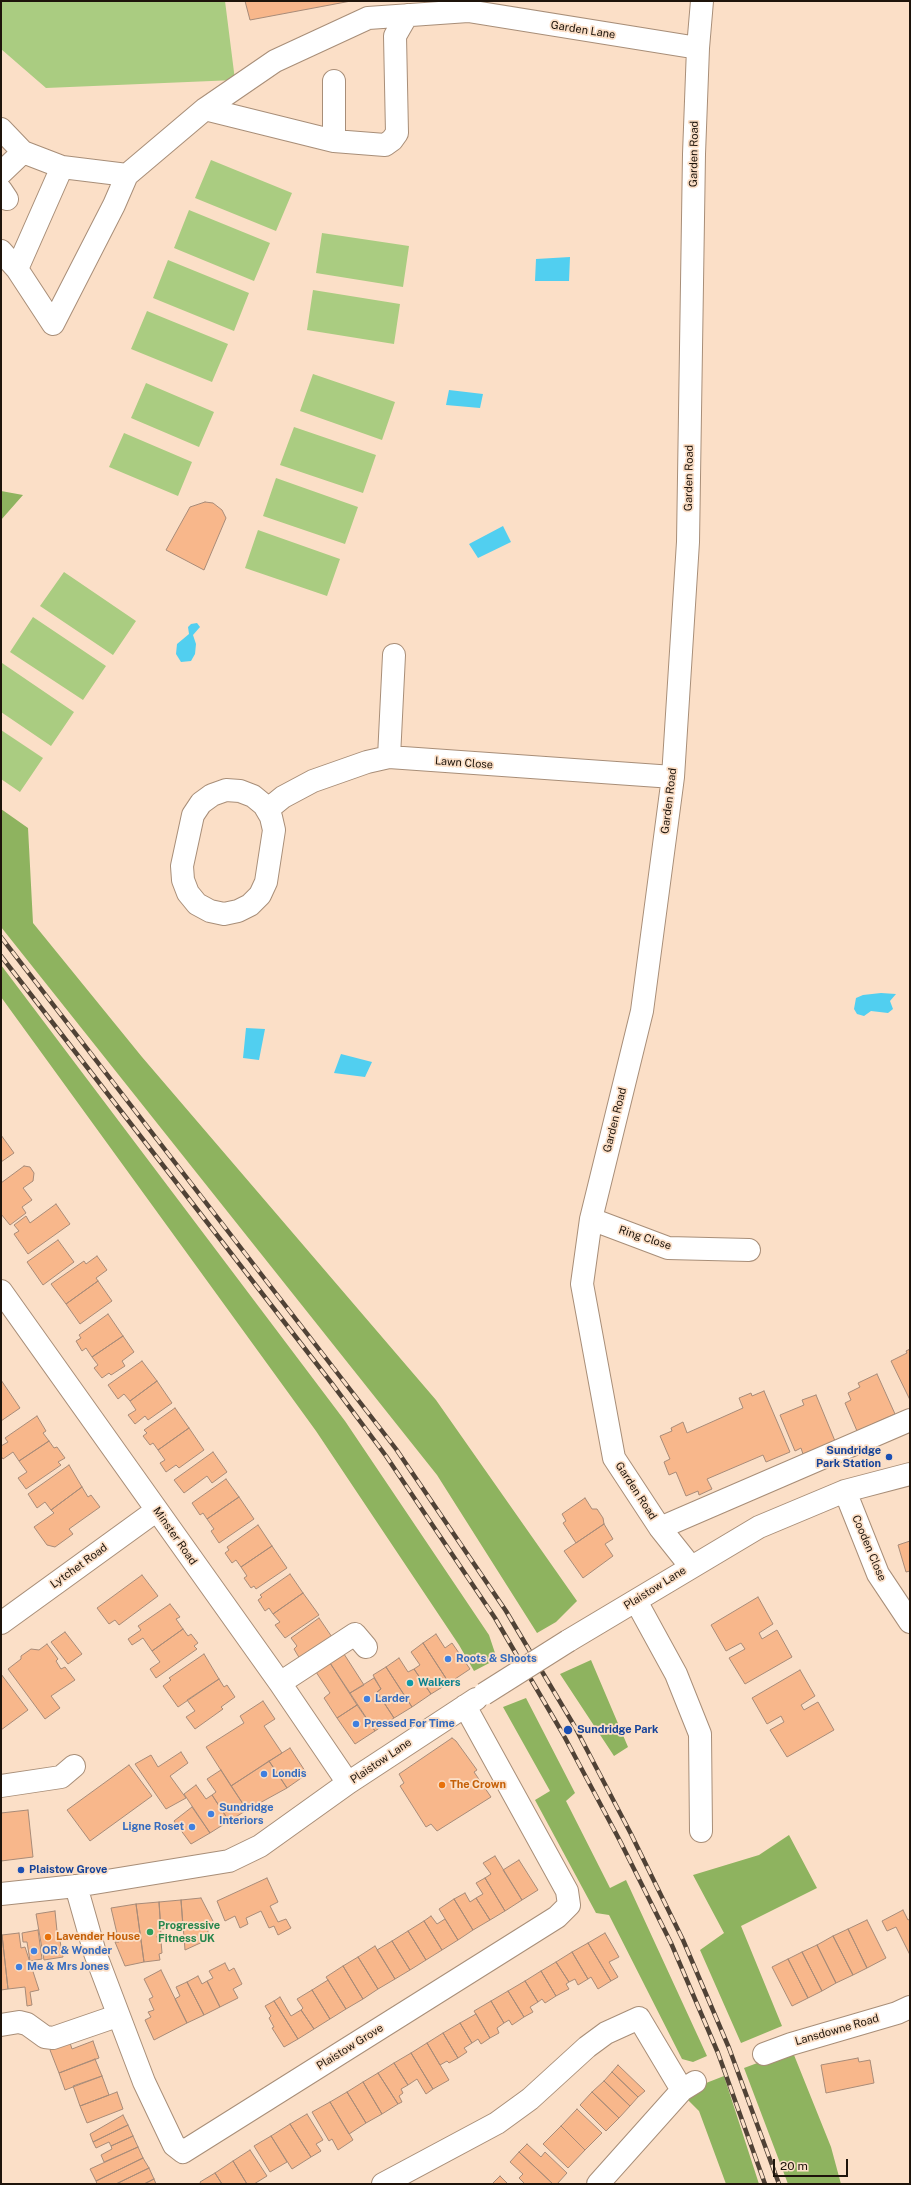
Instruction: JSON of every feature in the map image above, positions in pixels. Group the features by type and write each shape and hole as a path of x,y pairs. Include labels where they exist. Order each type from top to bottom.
{"street":[{"name":"Garden Road","path":"691,1567 660,1528 614,1458 582,1284 591,1219 642,1011 673,778 688,542 698,48 702,1"},
{"name":"Garden Lane","path":"127,175 204,109 275,61 368,18 406,15 469,6 698,48"},
{"path":"204,109 334,141 385,145 392,140 397,133 395,36 406,15"},
{"path":"334,81 334,141"},
{"path":"1,129 23,152 62,167 127,175 114,205 53,324 18,269 1,251"},
{"path":"1,173 23,152"},
{"path":"18,269 62,167"},
{"path":"389,757 394,655"},
{"name":"Lawn Close","path":"267,810 283,797 313,781 367,762 389,757 673,778"},
{"path":"226,790 240,791 253,796 267,810 274,830 266,882 260,895 250,905 238,911 224,914 210,911 197,904 185,887 182,866 193,815 201,803 212,795 226,790"},
{"name":"Ring Close","path":"591,1219 668,1248 749,1250"},
{"name":"Minster Road","path":"1,1291 280,1683 348,1783"},
{"path":"660,1528 910,1420"},
{"name":"Plaistow Lane","path":"1,1894 76,1886 229,1861 260,1846 348,1783 465,1706 568,1641 759,1527 845,1491 910,1474"},
{"name":"Cooden Close","path":"845,1491 878,1574 910,1622"},
{"name":"Lytchet Road","path":"1,1623 157,1510"},
{"path":"636,1601 676,1674 700,1734 701,1831"},
{"path":"280,1683 355,1634 366,1647"},
{"name":"Plaistow Grove","path":"76,1886 95,1953 117,2016 157,2110 174,2145 183,2152 557,1917 569,1905 567,1891 465,1706"},
{"path":"1,1786 61,1777 74,1766"},
{"name":"Lansdowne Road","path":"764,2054 791,2044 897,2013 910,2007"},
{"path":"1,2025 19,2022 27,2024 45,2037 53,2038 117,2016"},
{"path":"383,2184 497,2123 530,2098 606,2033 639,2018 688,2086 598,2184"}],"green space":[{"path":"1,1 225,1 235,80 46,88 1,49"},
{"path":"211,160 292,193 276,231 195,198"},
{"path":"189,210 270,243 254,281 174,248"},
{"path":"322,233 409,246 403,287 316,273"},
{"path":"168,260 249,293 234,331 153,298"},
{"path":"313,290 400,304 394,344 307,330"},
{"path":"147,311 228,344 212,382 131,349"},
{"path":"313,374 395,402 382,440 300,411"},
{"path":"146,383 214,412 199,447 131,418"},
{"path":"294,427 376,455 363,493 280,465"},
{"path":"124,433 192,462 178,496 109,467"},
{"path":"276,478 358,507 345,544 263,516"},
{"path":"1,491 23,495 1,520"},
{"path":"258,530 340,559 327,596 245,568"},
{"path":"64,572 136,621 113,655 40,606"},
{"path":"33,617 106,666 83,700 10,652"},
{"path":"2,663 74,712 51,746 1,712"},
{"path":"1,730 43,758 20,792 1,779"},
{"path":"1,809 28,828 33,923 142,1057 436,1400 577,1601 556,1622 537,1633 437,1475 1,927"},
{"path":"1,965 345,1421 489,1635 497,1659 474,1671 459,1645 316,1431 1,997"},
{"path":"591,1660 628,1747 614,1756 560,1674"},
{"path":"526,1698 575,1793 566,1801 610,1888 626,1880 707,2056 693,2062 682,2059 609,1915 596,1913 535,1800 550,1791 503,1707"},
{"path":"789,1835 817,1888 741,1926 782,2026 741,2043 700,1950 724,1933 693,1875 759,1855"},
{"path":"792,2050 831,2147 841,2184 788,2184 744,2068"},
{"path":"724,2076 759,2184 726,2184 699,2111 686,2098 701,2085"}],"water":[{"path":"570,257 569,281 535,281 536,259"},
{"path":"449,390 483,394 480,408 446,405"},
{"path":"503,526 511,542 478,558 469,544"},
{"path":"197,623 200,627 193,635 196,644 195,654 191,661 181,662 176,654 177,644 189,634 188,627 191,624"},
{"path":"881,993 896,994 890,1001 893,1009 888,1013 871,1011 864,1016 857,1014 854,1009 856,998 863,995"},
{"path":"246,1028 265,1029 259,1060 243,1058"},
{"path":"341,1054 372,1062 365,1077 334,1073"}],"building":[{"path":"245,1 351,1 250,20"},
{"path":"205,502 213,503 222,510 226,518 204,570 166,550 190,507"},
{"path":"1,1135 14,1153 1,1162"},
{"path":"24,1166 30,1167 34,1173 33,1181 23,1188 32,1200 22,1207 26,1213 10,1225 1,1214 1,1183"},
{"path":"56,1204 70,1224 28,1254 14,1234 19,1231 14,1225 26,1216 30,1223"},
{"path":"58,1240 74,1262 43,1285 27,1262"},
{"path":"97,1256 107,1270 96,1278 98,1281 66,1304 51,1284 84,1261 86,1264"},
{"path":"98,1281 112,1301 80,1324 66,1304"},
{"path":"108,1314 123,1336 92,1357 86,1348 82,1351 76,1341 81,1338 79,1335"},
{"path":"123,1336 134,1352 122,1361 125,1366 111,1375 109,1373 102,1378 94,1368 98,1365 92,1357"},
{"path":"910,1349 910,1400 891,1361 907,1353 906,1351"},
{"path":"142,1361 157,1381 130,1401 124,1394 118,1399 108,1385"},
{"path":"877,1374 895,1414 857,1431 845,1403 851,1400 848,1393 860,1387 858,1383"},
{"path":"1,1380 20,1408 1,1421"},
{"path":"157,1381 172,1403 148,1420 145,1416 135,1424 128,1415 136,1410 130,1401"},
{"path":"764,1391 790,1452 766,1462 763,1455 707,1479 712,1489 699,1495 698,1491 686,1496 676,1472 669,1475 664,1462 670,1459 660,1436 672,1431 671,1428 683,1422 687,1433 743,1408 739,1398 751,1393 752,1396"},
{"path":"816,1395 835,1441 803,1454 801,1448 795,1451 780,1415 804,1405 802,1400"},
{"path":"175,1408 189,1428 158,1450 153,1443 150,1445 143,1436 147,1433 144,1430"},
{"path":"37,1416 46,1431 43,1433 49,1441 19,1461 13,1452 3,1459 1,1456 1,1446 8,1442 5,1438"},
{"path":"189,1428 204,1450 179,1468 176,1465 166,1472 160,1463 165,1460 158,1450"},
{"path":"49,1441 54,1448 57,1447 65,1458 58,1462 61,1465 26,1489 18,1478 27,1472 19,1461"},
{"path":"213,1452 227,1472 212,1483 207,1476 184,1493 174,1480"},
{"path":"69,1465 82,1487 51,1510 45,1502 37,1508 28,1494"},
{"path":"226,1479 239,1497 207,1519 203,1513 200,1515 192,1503"},
{"path":"82,1487 88,1497 91,1495 100,1507 69,1529 73,1534 55,1547 47,1545 34,1527 54,1513 51,1510"},
{"path":"239,1497 254,1519 219,1543 211,1531 214,1529 207,1519"},
{"path":"585,1498 592,1509 597,1509 603,1518 604,1524 576,1543 563,1523 566,1521 562,1514"},
{"path":"604,1524 613,1539 605,1544 613,1556 583,1578 564,1551"},
{"path":"258,1525 272,1546 241,1567 236,1560 232,1563 225,1553 229,1550 227,1547"},
{"path":"910,1541 910,1571 906,1572 898,1545"},
{"path":"272,1546 287,1568 256,1589 254,1586 251,1588 244,1578 247,1576 241,1567"},
{"path":"290,1574 303,1593 273,1614 269,1608 265,1611 258,1600 262,1597 260,1595"},
{"path":"142,1575 158,1596 119,1625 115,1620 109,1624 97,1608"},
{"path":"303,1593 319,1615 285,1638 275,1625 280,1622 273,1614"},
{"path":"758,1597 773,1624 759,1633 762,1639 777,1630 792,1657 745,1684 729,1658 745,1649 741,1643 726,1651 711,1625"},
{"path":"170,1604 180,1617 176,1619 183,1629 152,1651 143,1638 132,1645 128,1639 141,1630 138,1626"},
{"path":"319,1618 334,1640 300,1659 294,1649 297,1646 291,1638"},
{"path":"183,1629 188,1636 191,1634 198,1643 194,1646 197,1649 156,1678 150,1669 160,1662 152,1651"},
{"path":"65,1632 82,1654 68,1664 51,1642"},
{"name":"Roots & Shoots","path":"436,1634 445,1648 452,1643 470,1669 449,1683 423,1643"},
{"path":"423,1643 449,1683 431,1694 414,1669 420,1665 411,1652"},
{"path":"47,1644 58,1659 56,1661 61,1669 65,1667 75,1680 51,1696 60,1708 45,1719 8,1669 21,1659 21,1656 31,1649 39,1650"},
{"path":"204,1654 219,1679 178,1707 163,1686 171,1680 169,1678"},
{"path":"344,1654 364,1685 350,1693 330,1663"},
{"name":"Walkers","path":"399,1658 408,1672 414,1669 431,1694 412,1707 386,1667"},
{"path":"330,1663 357,1705 337,1718 324,1698 330,1693 316,1672"},
{"path":"386,1667 412,1707 394,1718 377,1692 381,1689 373,1675"},
{"path":"800,1670 815,1696 801,1705 804,1710 818,1702 834,1730 787,1757 770,1730 784,1722 781,1716 767,1724 752,1698"},
{"path":"1,1674 28,1710 1,1730"},
{"name":"Larder","path":"374,1678 381,1689 377,1692 394,1718 375,1731 350,1693"},
{"path":"219,1679 224,1687 227,1685 235,1697 221,1707 223,1709 195,1729 186,1717 195,1711 187,1700"},
{"path":"263,1701 275,1719 264,1726 282,1753 231,1786 206,1747 244,1723 240,1716"},
{"name":"Pressed For Time","path":"357,1705 375,1731 355,1744 337,1718"},
{"name":"The Crown","path":"452,1738 456,1741 477,1770 474,1772 491,1797 437,1831 431,1824 426,1827 400,1786 404,1783 399,1774"},
{"path":"290,1748 307,1774 287,1788 269,1761"},
{"path":"181,1752 188,1763 170,1776 186,1798 166,1809 135,1764 151,1755 158,1767"},
{"name":"Londis","path":"269,1761 287,1788 247,1810 231,1786"},
{"path":"129,1765 152,1796 90,1841 67,1810"},
{"path":"221,1770 247,1810 229,1821 212,1795 216,1792 207,1779"},
{"name":"Sundridge Interiors","path":"196,1785 206,1799 212,1795 229,1821 210,1833 184,1794"},
{"name":"Ligne Roset","path":"192,1807 210,1833 191,1844 174,1821"},
{"path":"28,1810 33,1857 1,1861 1,1813"},
{"path":"495,1856 522,1900 505,1911 485,1878 491,1874 483,1863"},
{"path":"519,1860 538,1890 522,1900 503,1870"},
{"path":"267,1878 278,1902 270,1906 278,1922 286,1919 291,1928 278,1935 274,1926 269,1928 261,1911 246,1918 248,1924 240,1928 235,1916 225,1921 217,1901"},
{"path":"485,1878 505,1911 490,1920 476,1898 483,1894 476,1883"},
{"path":"465,1893 470,1902 476,1898 490,1920 473,1930 454,1899"},
{"path":"201,1898 215,1925 207,1925 209,1939 185,1950 181,1900"},
{"path":"454,1899 473,1930 458,1940 439,1909"},
{"path":"181,1900 183,1928 161,1929 159,1902"},
{"name":"Progressive Fitness UK","path":"159,1902 161,1935 157,1936 158,1941 161,1941 162,1953 159,1954 160,1960 144,1962 136,1904"},
{"path":"136,1904 144,1962 125,1966 115,1942 119,1942 111,1908"},
{"path":"903,1910 908,1920 910,1919 910,1955 896,1927 887,1931 882,1921"},
{"name":"Lavender House","path":"55,1911 58,1941 60,1941 63,1957 44,1960 36,1914"},
{"path":"431,1916 437,1924 445,1919 458,1940 442,1950 424,1921"},
{"path":"867,1920 886,1958 867,1968 848,1929"},
{"path":"424,1921 442,1950 426,1960 408,1931"},
{"path":"848,1929 867,1968 853,1975 833,1936"},
{"name":"OR & Wonder","path":"38,1930 42,1959 30,1961 27,1942 23,1942 22,1933"},
{"path":"408,1931 426,1960 410,1970 392,1941"},
{"name":"Me & Mrs Jones","path":"19,1933 21,1948 25,1947 39,1990 30,1992 32,2005 27,2006 25,1987 8,1989 2,1935"},
{"path":"605,1933 619,1957 609,1962 618,1977 611,1981 588,1943"},
{"path":"1,1935 8,1989 1,1990"},
{"path":"833,1936 853,1975 836,1983 817,1945"},
{"path":"392,1941 410,1970 395,1979 377,1950"},
{"path":"588,1943 611,1981 598,1989 591,1977 588,1979 572,1952"},
{"path":"817,1945 836,1983 822,1991 802,1952"},
{"path":"375,1946 395,1979 378,1989 358,1957"},
{"path":"572,1952 588,1979 578,1985 575,1979 569,1982 556,1962"},
{"path":"802,1952 822,1991 808,1998 788,1959"},
{"path":"358,1957 378,1989 363,1999 343,1966"},
{"path":"788,1959 808,1998 792,2006 772,1967"},
{"path":"556,1962 569,1982 566,1984 569,1989 556,1996 541,1971"},
{"path":"225,1963 229,1971 234,1968 242,1984 233,1989 238,1998 220,2007 207,1981 213,1978 209,1971"},
{"path":"343,1966 363,1999 346,2009 326,1977"},
{"path":"161,1970 187,2023 154,2040 145,2020 151,2017 148,2012 154,2010 149,1999 153,1997 144,1979"},
{"path":"541,1971 556,1996 545,2003 542,1999 538,2002 525,1981"},
{"path":"198,1976 202,1984 207,1981 220,2007 204,2015 187,1982"},
{"path":"328,1980 346,2009 330,2019 312,1990"},
{"path":"525,1981 538,2002 530,2007 533,2012 524,2017 508,1991"},
{"path":"187,1982 204,2015 187,2023 175,1999 180,1996 176,1987"},
{"path":"312,1990 330,2019 314,2029 301,2010 303,2008 297,1999"},
{"path":"508,1991 524,2017 512,2025 509,2020 504,2023 491,2001"},
{"path":"280,1997 291,2016 301,2010 314,2029 298,2039 274,2001"},
{"path":"274,2001 298,2039 284,2047 272,2028 274,2027 269,2018 271,2016 265,2006"},
{"path":"491,2001 504,2023 497,2028 499,2033 490,2038 474,2011"},
{"path":"476,2014 490,2038 481,2044 478,2039 472,2043 460,2023"},
{"path":"460,2023 472,2043 464,2048 467,2052 458,2058 443,2033"},
{"path":"443,2033 458,2058 449,2063 447,2061 440,2065 427,2043"},
{"path":"93,2041 99,2058 59,2073 50,2050 70,2043 72,2049"},
{"path":"427,2043 449,2080 433,2089 411,2053"},
{"path":"411,2053 433,2089 426,2094 417,2079 408,2085 394,2063"},
{"path":"858,2058 859,2062 870,2060 874,2083 826,2093 821,2065"},
{"path":"95,2059 102,2076 65,2090 59,2073"},
{"path":"394,2063 408,2085 401,2089 403,2093 399,2096 402,2102 398,2104 378,2073"},
{"path":"618,2065 645,2091 638,2097 612,2072"},
{"path":"612,2072 638,2097 630,2106 604,2081"},
{"path":"378,2073 398,2104 382,2114 363,2082"},
{"path":"102,2076 109,2095 80,2106 73,2086"},
{"path":"604,2081 630,2106 619,2118 592,2092"},
{"path":"363,2082 382,2114 366,2123 347,2092"},
{"path":"117,2092 123,2109 87,2123 80,2106"},
{"path":"347,2092 366,2123 349,2134 330,2102"},
{"path":"592,2092 619,2118 606,2131 580,2105"},
{"path":"330,2102 353,2140 338,2150 332,2139 329,2141 312,2112"},
{"path":"577,2109 602,2133 585,2150 561,2126"},
{"path":"307,2114 323,2140 316,2144 321,2151 311,2157 290,2124"},
{"path":"123,2115 128,2125 93,2142 90,2134"},
{"path":"290,2124 311,2157 292,2169 271,2136"},
{"path":"128,2125 133,2136 111,2146 109,2142 96,2148 93,2142"},
{"path":"561,2126 585,2150 568,2168 543,2144"},
{"path":"133,2136 138,2147 104,2162 101,2155 112,2149 111,2146"},
{"path":"271,2136 287,2162 270,2172 254,2146"},
{"path":"527,2144 541,2157 545,2152 567,2173 557,2184 553,2184 519,2152"},
{"path":"138,2147 143,2158 96,2181 90,2169"},
{"path":"250,2150 267,2176 254,2184 247,2184 233,2161"},
{"path":"519,2152 553,2184 525,2184 519,2178 523,2174 510,2162"},
{"path":"143,2158 149,2168 116,2184 97,2184 96,2181"},
{"path":"233,2161 247,2184 222,2184 215,2173"},
{"path":"149,2168 154,2179 144,2184 116,2184"},
{"path":"215,2173 222,2184 201,2184 200,2182"},
{"path":"500,2176 508,2184 492,2184"},
{"path":"154,2179 156,2184 144,2184"}],"railway":[{"path":"1,937 396,1449 506,1611 575,1727 631,1834 683,1940 729,2048 779,2184"},
{"path":"1,956 333,1385 386,1456 495,1618 563,1734 620,1841 671,1943 718,2053 765,2184"}],"place":[{"name":"Sundridge Park Station","path":"889,1457"},
{"name":"Roots & Shoots","path":"448,1659"},
{"name":"Walkers","path":"410,1683"},
{"name":"Larder","path":"367,1699"},
{"name":"Pressed For Time","path":"356,1724"},
{"name":"Sundridge Park","path":"568,1730"},
{"name":"Londis","path":"264,1774"},
{"name":"The Crown","path":"442,1785"},
{"name":"Sundridge Interiors","path":"211,1814"},
{"name":"Ligne Roset","path":"192,1827"},
{"name":"Plaistow Grove","path":"21,1870"},
{"name":"Progressive Fitness UK","path":"150,1932"},
{"name":"Lavender House","path":"48,1937"},
{"name":"OR & Wonder","path":"34,1951"},
{"name":"Me & Mrs Jones","path":"19,1967"}]}
